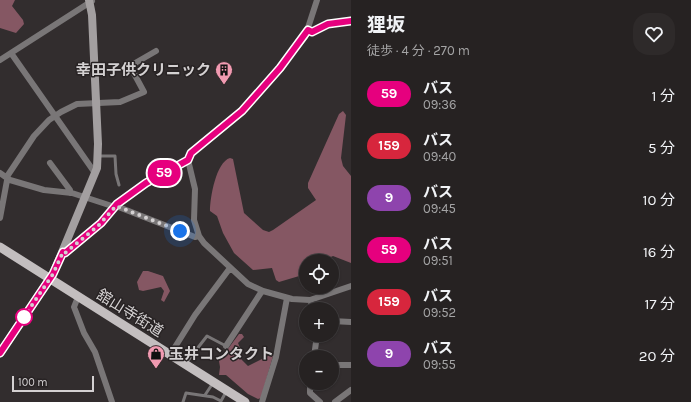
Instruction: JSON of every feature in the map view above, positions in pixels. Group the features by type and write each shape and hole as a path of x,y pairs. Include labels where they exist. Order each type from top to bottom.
{"main road":[{"name":"舘山寺街道","path":"0,247 245,402"}],"street":[{"path":"317,0 308,30 280,68 242,111 191,153 188,160 195,189 194,220 199,236 204,243 248,284 262,291 287,298 310,300 351,286"},
{"path":"0,60 91,1"},
{"path":"0,353 50,279 63,252 95,173 98,156 91,1"},
{"path":"308,30 312,32 328,24 351,21"},
{"path":"0,218 7,178 34,136 54,116 77,104 123,101 144,92 130,66 156,52"},
{"path":"11,53 95,173"},
{"path":"50,163 70,190 70,193"},
{"path":"0,173 7,178 48,191 70,193 116,206 195,237 199,236"},
{"path":"63,252 65,253 98,226 116,206"},
{"path":"170,355 195,315 230,268"},
{"path":"226,346 262,291"},
{"path":"78,297 74,308 84,333 95,352 112,402"},
{"path":"262,402 276,357 287,298"},
{"path":"339,321 351,322"},
{"path":"339,364 351,365"},
{"path":"310,390 310,393 320,402"},
{"path":"335,402 351,390"}],"lane":[{"path":"98,156 115,156 116,174 119,185"},
{"path":"116,206 146,183 188,160"},
{"path":"186,365 207,336 226,346"},
{"path":"205,395 214,382"},
{"path":"183,402 186,393 205,395 220,401 227,390"}],"shaded area":[{"path":"0,0 15,0 12,6 23,20 24,24 16,33 0,28"},
{"path":"343,111 346,115 341,158 343,166 351,176 351,263 339,258 339,254 299,254 299,276 279,282 276,280 272,268 253,270 234,253 223,233 217,216 210,211 215,181 221,166 225,161 230,158 233,159 244,213 263,230 269,232 273,230 316,200 308,188 308,183 339,114"},
{"path":"143,271 148,271 163,276 170,291 164,302 161,300 164,291 161,287 143,291 139,290 137,282"},
{"path":"239,334 242,334 244,337 238,343 240,348 237,355 248,366 270,355 273,356 261,398 258,399 248,394 226,375 219,375 219,361"}],"bus line":[{"name":"59","path":"0,353 53,274 63,252 65,253 98,226 117,204 146,183 188,160 188,156 191,153 242,111 303,40 308,30 312,32 328,24 351,21"}],"place":[{"name":"幸田子供クリニック","path":"224,85"},
{"name":"玉井コンタクト","path":"156,369"}],"route":[{"path":"24,317 53,274 63,252 65,253 98,226 116,206 145,216 160,224 180,231"}]}
